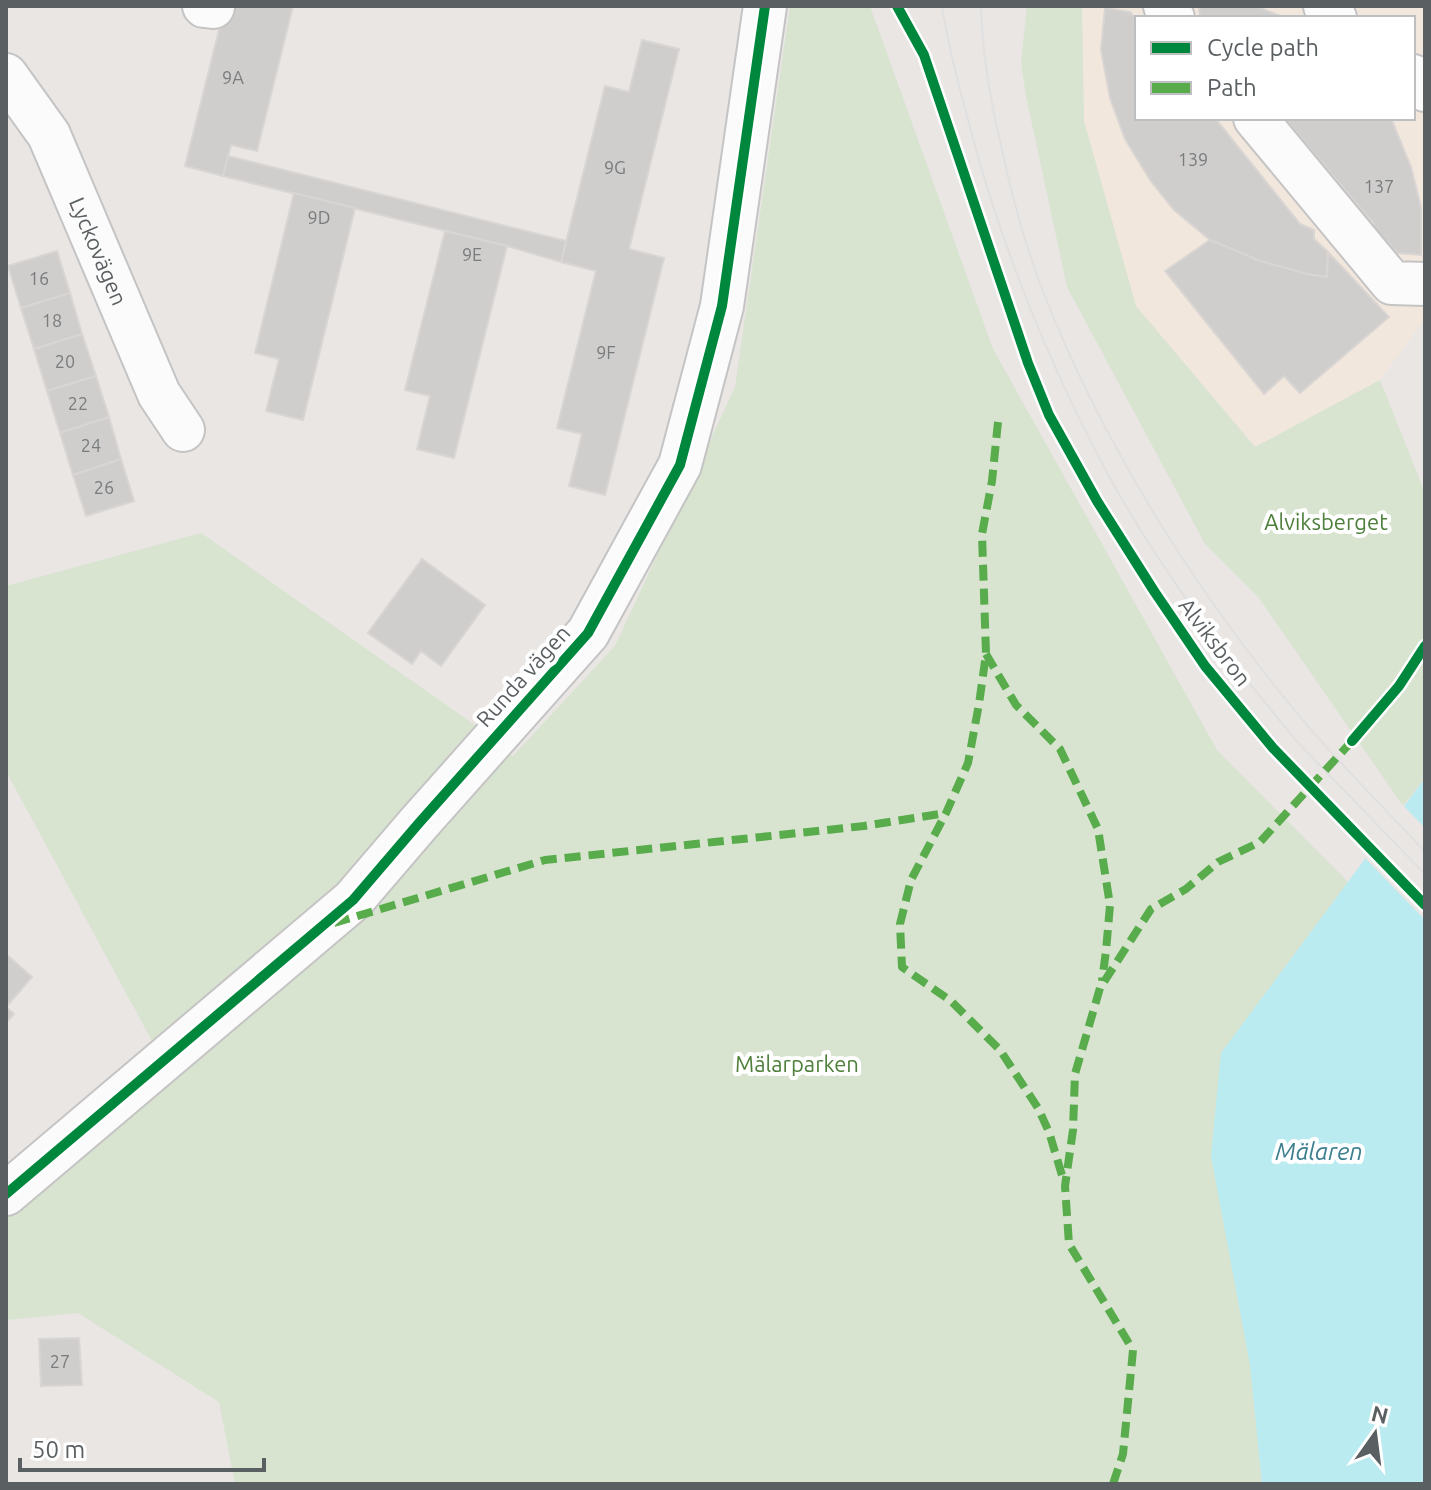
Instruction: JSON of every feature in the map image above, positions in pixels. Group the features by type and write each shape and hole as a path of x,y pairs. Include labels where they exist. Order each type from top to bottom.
{"street":[{"name":"Runda vägen","path":"6,1194 353,900 588,633 680,465 722,306 765,6"},
{"name":"Lyckovägen","path":"6,75 49,135 159,394 183,430"},
{"path":"1257,120 1392,283 1425,284"}],"shaded area":[{"path":"1082,6 1425,6 1425,319 1380,380 1256,447 1136,306 1084,121"}],"green space":[{"name":"Mälarparken","path":"790,6 870,6 993,349 1217,750 1349,883 1221,1054 1262,1484 235,1484 219,1402 78,1313 6,1320 6,1215 172,1078 6,771 6,586 201,533 482,730 513,756 615,646 735,387"},
{"name":"Alviksberget","path":"1027,6 1082,6 1084,121 1136,306 1255,447 1380,380 1425,493 1425,778 1403,806 1259,598 1205,544 1067,287 1021,63"}],"water":[{"name":"Mälaren","path":"1425,778 1425,1484 1262,1484 1250,1365 1211,1156 1221,1053"}],"pier":[{"path":"1401,803 1425,828 1425,920 1363,856"}],"building":[{"path":"225,6 293,6 257,151 231,145 223,176 185,166"},
{"path":"1199,6 1256,6 1280,16 1200,16"},
{"path":"1105,8 1130,12 1135,18 1135,120 1217,120 1300,224 1314,230 1314,239 1328,252 1327,277 1260,261 1210,240 1174,210 1150,180 1125,139 1110,98 1101,50"},
{"path":"642,40 679,49 629,249 664,258 605,495 569,486 582,434 557,428 596,271 561,262 605,86 629,92"},
{"path":"1286,120 1392,120 1411,167 1421,207 1421,255 1397,253 1388,242 1379,241 1373,232 1374,224"},
{"path":"228,156 566,241 561,262 223,176"},
{"path":"294,193 355,208 303,420 266,411 279,359 255,353"},
{"path":"445,231 507,246 454,458 417,449 430,396 405,390"},
{"path":"1210,240 1260,261 1327,277 1328,252 1389,317 1300,393 1284,376 1264,394 1165,271"},
{"path":"57,251 70,293 21,308 8,266"},
{"path":"70,293 82,334 34,349 21,308"},
{"path":"82,334 96,376 47,391 34,349"},
{"path":"96,376 109,417 60,433 47,391"},
{"path":"109,417 121,459 73,475 60,433"},
{"path":"121,459 134,501 86,516 73,475"},
{"path":"422,559 485,605 441,666 421,651 412,664 368,633"},
{"path":"6,954 32,977 6,1007"},
{"path":"6,1007 14,1014 6,1023"},
{"path":"79,1338 82,1385 41,1386 39,1339"}],"tram line":[{"path":"942,6 962,99 1002,234 1066,391 1124,503 1192,608 1301,746 1425,874"},
{"path":"981,6 991,97 1019,220 1042,289 1095,407 1159,522 1233,631 1313,732 1425,852"}],"marked path":[{"path":"998,422 992,481 982,534 986,654 979,704 968,763 911,880 900,924 902,967 951,1001 1000,1050 1038,1108 1049,1132 1064,1182"},
{"path":"986,654 1016,705 1060,749 1098,829 1110,905 1102,981"},
{"path":"1113,1484 1123,1454 1133,1350 1069,1244 1065,1186 1073,1130 1075,1074 1100,988 1151,909 1186,889 1218,862 1260,842 1352,741"},
{"path":"334,923 545,860 864,826 946,813"}],"cycle path":[{"path":"6,1194 353,900 588,633 680,465 722,306 765,6"},
{"name":"Alviksbron","path":"897,6 924,55 1028,363 1049,415 1097,501 1205,666 1273,748 1425,905"},
{"path":"1352,741 1399,686 1425,646"}]}
